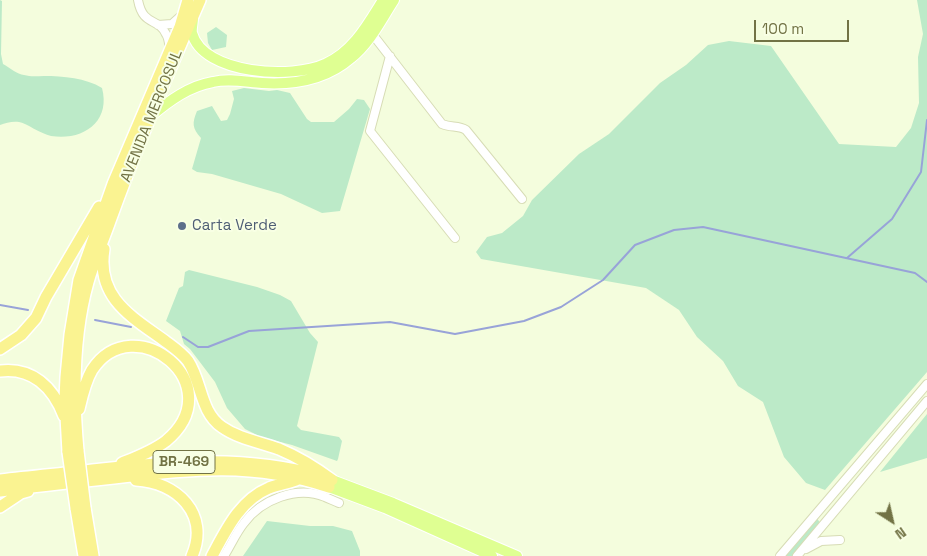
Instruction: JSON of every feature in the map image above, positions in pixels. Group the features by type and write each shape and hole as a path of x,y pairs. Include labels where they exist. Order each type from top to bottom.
{"highway":[{"name":"AVENIDA MERCOSUL","path":"106,233 188,14 188,0"},
{"name":"AVENIDA MERCOSUL","path":"113,184 170,51 188,14 200,0"},
{"path":"0,349 21,334 36,318 46,297 113,184"},
{"path":"84,556 86,542 73,452 66,378 70,334 79,280 113,184"},
{"path":"71,426 81,318 88,282 106,233"},
{"path":"106,233 102,258 104,274 112,296 133,319 181,353 188,361 205,406 215,422 238,436 280,450 315,468 330,483"},
{"path":"71,426 85,384 96,365 106,356 126,348 140,347 160,352 176,365 183,376 188,395 187,408 179,426 159,446 110,468"},
{"path":"0,372 12,370 26,373 43,382 56,398 71,426"},
{"name":"BR-469","path":"0,480 193,461 233,461 302,471 330,483"},
{"name":"BR-469","path":"0,491 169,472 219,469 244,470 330,483"},
{"path":"0,472 34,477"},
{"path":"102,479 144,480 158,484 180,496 192,511 196,524 196,543 192,556"},
{"path":"212,556 233,518 245,504 270,488 300,479"},
{"path":"0,507 22,493 46,485"},
{"path":"79,556 86,542"},
{"path":"86,542 93,556"},
{"path":"86,542 98,556"}],"main road":[{"path":"150,117 166,102 197,87 213,82 228,80 288,83 331,72 352,58 369,30 383,0"},
{"path":"188,14 192,34 209,56 219,62 231,66 269,72 290,73 307,71 327,64 346,51 358,38 369,30 394,0"},
{"path":"330,483 492,556"},
{"path":"330,483 393,503 517,556"}],"street":[{"path":"138,0 140,12 166,33 170,51"},
{"path":"158,25 172,24 188,14"},
{"path":"369,30 442,124 450,128 460,126 466,130 522,199"},
{"path":"390,56 370,131 455,238"},
{"path":"780,556 927,384"},
{"path":"798,554 927,401"},
{"path":"825,524 821,513 843,483"},
{"path":"224,556 244,523 268,502 286,496 307,494 324,496 339,503"},
{"path":"798,554 821,541 828,539 840,540"}],"green space":[{"path":"0,0 2,1 1,54 3,64 21,74 74,78 102,88 104,100 102,111 92,127 84,132 63,137 47,135 19,122 0,125"},
{"path":"917,0 927,0 927,372 825,490 806,483 784,457 763,402 738,386 723,361 697,337 679,310 646,288 481,259 476,252 487,237 502,233 523,216 532,200 579,154 609,134 660,83 686,65 708,45 729,41 771,46 839,144 896,147 911,128 919,103 918,57 923,34"},
{"path":"216,27 227,35 226,47 212,50 208,43 207,33"},
{"path":"244,88 277,90 290,93 311,122 334,122 357,99 364,100 370,109 340,211 322,213 281,194 212,174 197,172 192,169 201,138 194,125 197,111 212,106 221,121 227,120 234,99 232,91"},
{"path":"189,270 257,287 291,301 310,333 318,342 297,426 301,430 339,437 342,441 337,461 292,445 261,437 245,429 227,408 215,382 184,344 180,331 166,321 179,288 183,286 185,272"},
{"path":"927,414 927,458 880,472"},
{"path":"817,518 820,523 792,556 785,556"},
{"path":"267,521 310,526 333,526 352,531 360,551 360,556 243,556"}],"waterway":[{"path":"847,258 892,219 921,172 927,120"},
{"path":"183,337 198,347 208,347 249,331 390,322 455,334 524,321 561,307 603,280 635,245 674,230 703,227 915,273 927,282"},
{"path":"0,305 28,310"},
{"path":"95,320 131,327"}],"place":[{"name":"Carta Verde","path":"182,226"}]}
